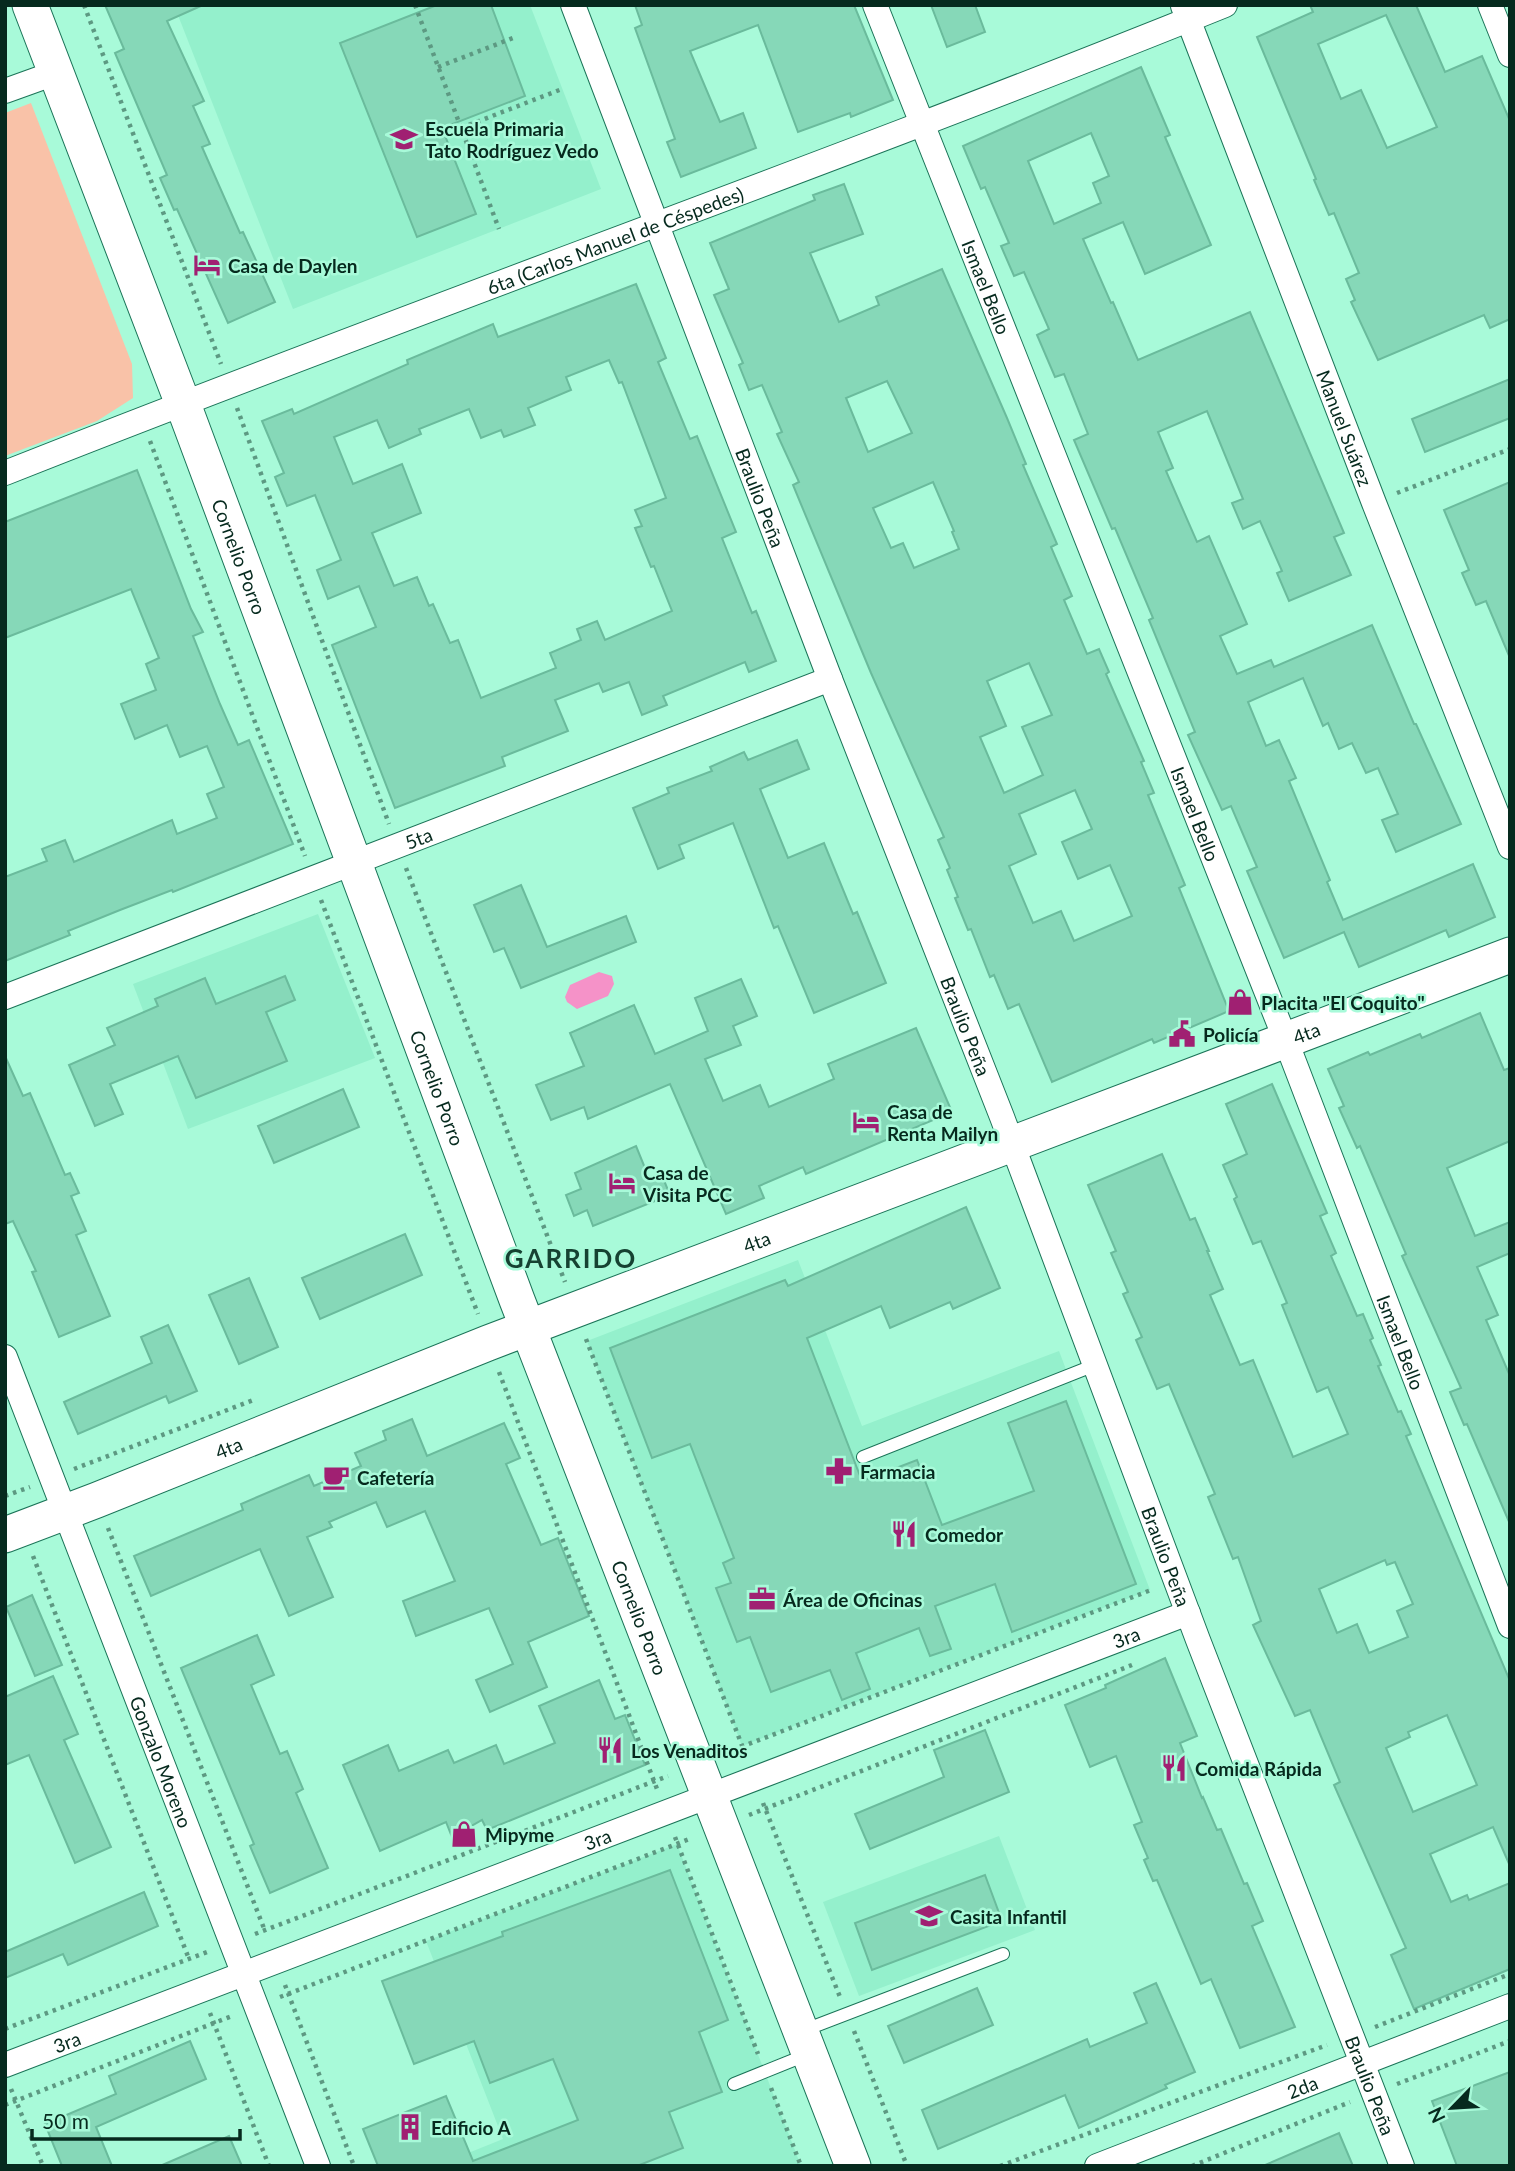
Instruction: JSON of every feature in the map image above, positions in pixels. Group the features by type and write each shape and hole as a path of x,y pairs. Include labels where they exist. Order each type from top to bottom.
{"main road":[{"name":"Cornelio Porro","path":"30,5 183,404 528,1328 853,2166"},
{"name":"4ta","path":"14,1531 488,1343 1510,955"}],"street":[{"name":"Braulio Peña","path":"573,5 830,679 1013,1144 1188,1613 1402,2166"},
{"name":"Ismael Bello","path":"876,5 1286,1041 1510,1626"},
{"name":"6ta (Carlos Manuel de Céspedes)","path":"5,473 229,384 921,124 1185,13 1225,5"},
{"path":"1490,5 1510,55"},
{"name":"Manuel Suárez","path":"1185,13 1510,847"},
{"path":"5,91 55,73"},
{"name":"5ta","path":"5,997 830,679"},
{"name":"Gonzalo Moreno","path":"5,1357 318,2166"},
{"name":"3ra","path":"8,2076 244,1973 1188,1613"},
{"name":"2da","path":"1097,2166 1510,2006"}],"lane":[{"path":"863,1457 1096,1365"},
{"path":"734,2084 765,2071 847,2014 1003,1954"}],"path":[{"path":"83,5 229,384 397,845 753,1778 907,2166"},
{"path":"415,5 499,229"},
{"path":"438,67 513,38"},
{"path":"461,128 562,89"},
{"path":"142,419 488,1343 801,2166"},
{"path":"1374,503 1510,449"},
{"path":"84,1465 354,2166"},
{"path":"9,1495 14,1531 189,1959 269,2166"},
{"path":"5,2105 677,1844 742,1746 1177,1582"},
{"path":"5,2029 655,1782 765,1808 1136,1664"},
{"path":"1000,2166 1510,1974"},
{"path":"8,2076 43,2166"}],"shaded area":[{"name":"Escuela Primaria Tato Rodríguez Vedo","path":"174,5 530,5 601,189 293,309"},
{"path":"31,103 132,364 133,398 97,421 5,456 5,113"},
{"path":"318,914 375,1058 188,1129 133,984"},
{"path":"599,972 612,976 614,984 608,996 577,1009 567,1002 565,997 570,985"},
{"path":"798,1260 862,1426 1059,1351 1150,1590 742,1746 587,1341"},
{"name":"Casita Infantil","path":"999,1836 1035,1930 859,1996 823,1902"},
{"path":"677,1844 801,2166 436,2166 503,2139 426,1941"}],"building":[{"path":"105,5 203,5 167,21 204,101 193,106 210,144 202,147 240,233 243,232 275,302 228,323 177,209 174,210 160,178 167,175 115,53 124,49"},
{"path":"437,5 491,5 525,96 442,128 476,214 417,237 340,43"},
{"path":"635,5 854,5 893,100 851,117 850,113 798,132 758,25 690,51 720,122 743,113 756,148 681,177 667,142 675,139 635,28 642,25"},
{"path":"931,5 975,5 985,32 947,47"},
{"path":"1310,5 1416,5 1445,72 1482,56 1510,121 1510,319 1490,328 1484,315 1378,360 1351,302 1355,300 1346,279 1359,273 1334,213 1329,215 1257,37 1313,12","holes":["1386,15 1437,127 1387,148 1361,90 1341,99 1318,44"]},
{"path":"1141,67 1170,135 1165,137 1211,245 1145,274 1123,222 1083,239 1138,360 1250,312 1344,533 1334,537 1351,575 1289,601 1277,573 1282,571 1260,521 1243,529 1232,503 1243,499 1207,411 1158,432 1173,468 1166,471 1197,542 1209,536 1247,624 1220,636 1237,674 1271,660 1274,667 1372,625 1461,824 1396,852 1382,820 1398,814 1378,768 1366,773 1352,743 1339,749 1328,723 1323,726 1303,678 1248,702 1266,746 1279,740 1296,778 1289,781 1330,880 1327,882 1343,920 1473,864 1495,917 1449,937 1446,930 1359,967 1344,932 1284,958 1247,871 1257,867 1231,806 1222,810 1188,735 1195,732 1149,620 1153,618 1074,440 1088,434 1064,374 1055,377 1037,335 1049,329 1024,272 1014,276 1001,246 1009,243 985,187 981,189 963,146","holes":["1091,133 1109,176 1093,183 1101,203 1054,224 1028,161"]},
{"path":"844,184 863,234 810,253 839,322 879,305 876,297 942,269 1007,418 1026,464 1023,465 1057,544 1051,547 1072,596 1064,600 1087,654 1099,649 1109,672 1106,674 1144,761 1141,762 1154,793 1148,795 1185,885 1179,888 1229,1011 1154,1043 1152,1039 1052,1082 1019,1004 1008,1009 994,975 990,977 971,929 968,930 955,898 958,897 947,870 950,868 938,840 944,837 871,673 793,485 799,482 777,434 782,432 762,385 749,390 739,365 743,363 714,295 729,289 710,243 815,200 813,195","holes":["887,381 912,433 868,452 846,398","933,482 959,549 914,568 903,543 891,548 873,508","1029,663 1052,715 1022,727 1043,775 1004,793 980,737 1006,726 987,681","1075,790 1092,829 1062,842 1078,879 1110,865 1132,916 1074,941 1061,911 1033,923 1009,866 1036,854 1019,814"]},
{"path":"636,284 666,358 658,362 690,439 697,436 736,532 722,538 752,613 756,611 776,661 749,672 745,662 663,696 667,705 642,715 629,682 603,692 599,683 555,700 568,731 502,757 505,766 395,808 332,645 376,627 359,586 328,599 317,570 341,560 315,495 287,506 275,477 284,473 262,421 292,409 294,414 408,364 407,360 493,324 498,337","holes":["609,360 619,383 622,382 666,498 635,510 642,526 635,528 672,611 605,640 597,621 577,629 581,640 550,653 556,668 481,698 458,640 450,643 433,604 429,606 417,577 394,586 372,533 421,513 402,464 353,484 334,437 377,420 389,448 421,434 419,429 469,409 481,438 501,430 504,437 535,425 528,408 571,390 566,377"]},
{"path":"1510,379 1510,418 1425,452 1412,419"},
{"path":"137,470 191,609 203,632 193,636 220,704 238,745 249,740 293,844 68,931 70,935 5,961 5,877 47,861 42,849 65,840 74,862 172,820 177,834 217,818 207,794 224,787 207,746 180,757 167,725 135,739 121,704 156,690 146,664 159,658 131,589 5,638 5,522"},
{"path":"1510,482 1510,658 1486,601 1476,605 1462,573 1469,570 1444,510"},
{"path":"797,740 809,769 760,789 788,858 824,843 853,914 857,912 886,983 814,1013 778,926 774,928 733,823 679,845 684,858 658,869 633,808 669,793 667,788 712,771 710,767 744,752 748,760"},
{"path":"521,885 547,947 626,916 636,942 521,988 504,948 494,952 474,905"},
{"path":"285,976 295,1000 266,1012 287,1061 196,1098 178,1056 110,1084 123,1114 95,1126 69,1065 115,1045 107,1028 158,1006 155,999 205,978 216,1004"},
{"path":"741,979 757,1016 733,1026 741,1045 705,1059 723,1101 760,1085 769,1107 834,1079 828,1064 916,1028 952,1112 806,1174 803,1167 759,1186 764,1198 726,1214 670,1084 588,1119 584,1107 551,1120 536,1085 584,1066 570,1033 634,1005 655,1054 708,1031 695,998"},
{"path":"1480,1013 1504,1070 1510,1068 1510,1141 1447,1168 1475,1236 1510,1222 1510,1253 1477,1267 1498,1315 1486,1320 1510,1376 1510,1524 1467,1424 1464,1425 1450,1392 1461,1388 1402,1256 1406,1254 1360,1146 1357,1148 1339,1108 1344,1106 1328,1069 1420,1034 1422,1038"},
{"path":"5,1056 23,1096 30,1093 65,1175 70,1173 79,1193 71,1196 86,1231 76,1235 110,1316 59,1337 32,1272 36,1271 13,1221 5,1224"},
{"path":"1272,1084 1327,1213 1320,1216 1336,1253 1331,1256 1357,1316 1363,1314 1381,1365 1378,1366 1411,1434 1406,1436 1510,1681 1510,1866 1493,1827 1430,1854 1451,1902 1467,1895 1469,1900 1510,1883 1510,1969 1414,2009 1391,1955 1406,1948 1334,1785 1340,1782 1310,1710 1295,1716 1253,1625 1261,1621 1238,1557 1233,1559 1208,1497 1215,1494 1169,1384 1157,1389 1136,1340 1142,1337 1123,1294 1128,1292 1111,1253 1116,1251 1088,1185 1162,1154 1190,1220 1195,1218 1209,1251 1223,1289 1210,1295 1240,1365 1253,1360 1293,1457 1348,1434 1328,1387 1317,1392 1282,1305 1287,1303 1261,1241 1253,1244 1234,1199 1237,1197 1223,1165 1247,1154 1226,1104","holes":["1385,1560 1387,1565 1395,1562 1413,1604 1397,1611 1408,1637 1369,1653 1357,1624 1337,1633 1319,1589","1447,1715 1477,1785 1413,1812 1386,1748 1410,1737 1408,1732"]},
{"path":"343,1089 359,1127 274,1163 258,1126"},
{"name":"Casa de Visita PCC","path":"636,1146 649,1178 661,1173 670,1195 593,1226 587,1210 574,1216 566,1195 581,1189 575,1173"},
{"path":"966,1207 1000,1288 953,1309 950,1302 890,1328 881,1306 807,1338 862,1481 917,1460 942,1525 1034,1491 1008,1423 1066,1401 1136,1584 1012,1632 995,1584 935,1606 951,1649 930,1656 919,1628 856,1653 870,1689 842,1700 830,1670 771,1692 750,1637 737,1642 716,1588 731,1583 723,1563 734,1558 690,1444 652,1458 610,1348 785,1280 788,1286"},
{"path":"405,1234 422,1275 320,1319 302,1278"},
{"path":"249,1278 278,1347 239,1364 209,1295"},
{"path":"168,1325 197,1391 169,1403 166,1396 78,1434 64,1402 152,1363 141,1337"},
{"path":"412,1419 427,1456 504,1423 520,1458 506,1464 541,1545 558,1538 589,1616 528,1642 547,1687 490,1712 476,1680 513,1664 489,1608 416,1636 403,1601 455,1581 425,1511 387,1527 376,1502 329,1522 332,1527 307,1537 333,1597 289,1616 260,1549 151,1596 134,1556 243,1510 241,1504 309,1475 314,1486 361,1466 355,1453 386,1440 383,1431"},
{"path":"32,1595 62,1665 35,1676 6,1607"},
{"path":"257,1635 274,1675 251,1685 280,1754 287,1751 303,1789 296,1793 328,1868 270,1893 250,1846 254,1844 181,1668"},
{"path":"1165,1658 1197,1736 1180,1743 1202,1798 1217,1830 1221,1829 1263,1921 1252,1926 1295,2027 1240,2048 1211,1979 1201,1984 1157,1880 1153,1881 1144,1860 1148,1858 1134,1825 1142,1822 1116,1756 1090,1767 1065,1705"},
{"path":"53,1676 78,1734 64,1740 111,1847 75,1863 29,1755 5,1765 5,1697"},
{"path":"599,1680 615,1719 625,1715 645,1765 487,1830 482,1820 452,1837 446,1822 380,1851 343,1765 388,1745 399,1771 448,1750 454,1763 496,1745 504,1764 555,1743 539,1706"},
{"path":"985,1730 1009,1792 870,1849 855,1814 944,1777 934,1750"},
{"path":"670,1870 728,2020 699,2032 722,2092 669,2112 683,2148 637,2166 378,2166 363,2129 446,2096 473,2161 578,2120 553,2059 490,2083 474,2041 414,2064 382,1981 503,1936 502,1932"},
{"path":"985,1875 1002,1921 872,1970 855,1923"},
{"path":"144,1892 158,1926 68,1965 63,1954 5,1978 5,1952"},
{"path":"1156,1983 1195,2072 1165,2085 1167,2088 1079,2128 1065,2095 938,2149 922,2110 1087,2039 1090,2047 1147,2023 1134,1993"},
{"path":"977,1988 993,2025 904,2063 888,2026"},
{"path":"190,2041 206,2079 96,2127 112,2166 62,2166 45,2124 116,2094 109,2076"},
{"path":"1510,2072 1510,2166 1457,2166 1432,2101"},
{"path":"1339,2133 1353,2166 1263,2166"},
{"path":"229,2136 242,2166 160,2166"}],"place":[{"name":"Escuela Primaria Tato Rodríguez Vedo","path":"404,139"},
{"name":"Casa de Daylen","path":"207,265"},
{"name":"Placita \"El Coquito\"","path":"1240,1002"},
{"name":"Policía","path":"1182,1034"},
{"name":"Casa de Renta Mailyn","path":"866,1122"},
{"name":"Casa de Visita PCC","path":"622,1183"},
{"name":"Farmacia","path":"839,1471"},
{"name":"Cafetería","path":"336,1477"},
{"name":"Comedor","path":"904,1534"},
{"name":"Área de Oficinas","path":"762,1599"},
{"name":"Los Venaditos","path":"610,1750"},
{"name":"Comida Rápida","path":"1174,1768"},
{"name":"Mipyme","path":"464,1834"},
{"name":"Casita Infantil","path":"929,1916"},
{"name":"Edificio A","path":"410,2127"}],"district":[{"name":"GARRIDO","path":"571,1258"}]}
